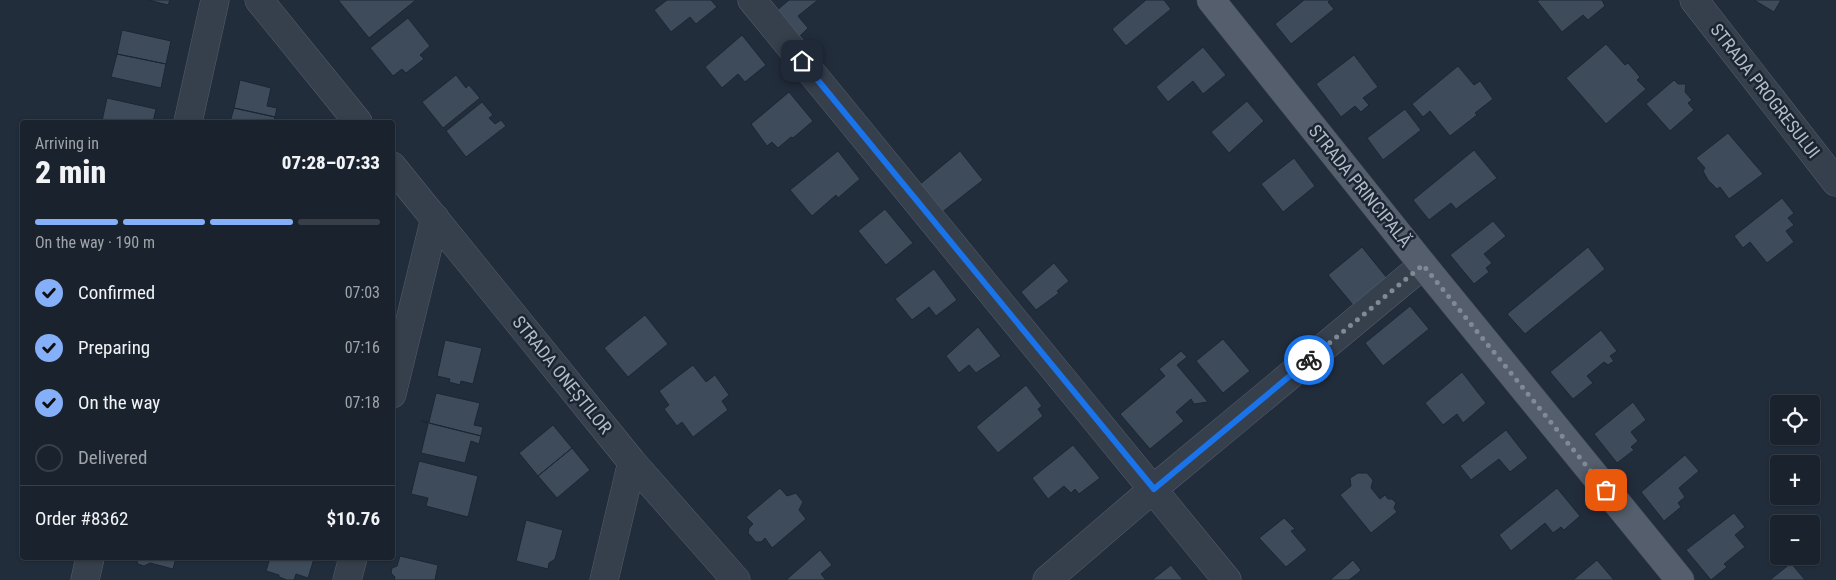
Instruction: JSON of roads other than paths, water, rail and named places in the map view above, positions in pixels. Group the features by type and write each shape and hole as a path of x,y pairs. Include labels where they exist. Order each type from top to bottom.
{"main road":[{"name":"STRADA PRINCIPALĂ","path":"1211,0 1423,265 1680,580"}],"street":[{"path":"188,120 215,0"},
{"path":"259,0 356,120"},
{"path":"752,0 1227,580"},
{"name":"STRADA PROGRESULUI","path":"1694,0 1836,182"},
{"name":"STRADA ONEȘTILOR","path":"395,170 632,462 736,580"},
{"path":"395,382 435,218"},
{"path":"1047,580 1423,265"},
{"path":"604,580 632,462"},
{"path":"85,580 90,560"},
{"path":"348,580 353,560"}]}
